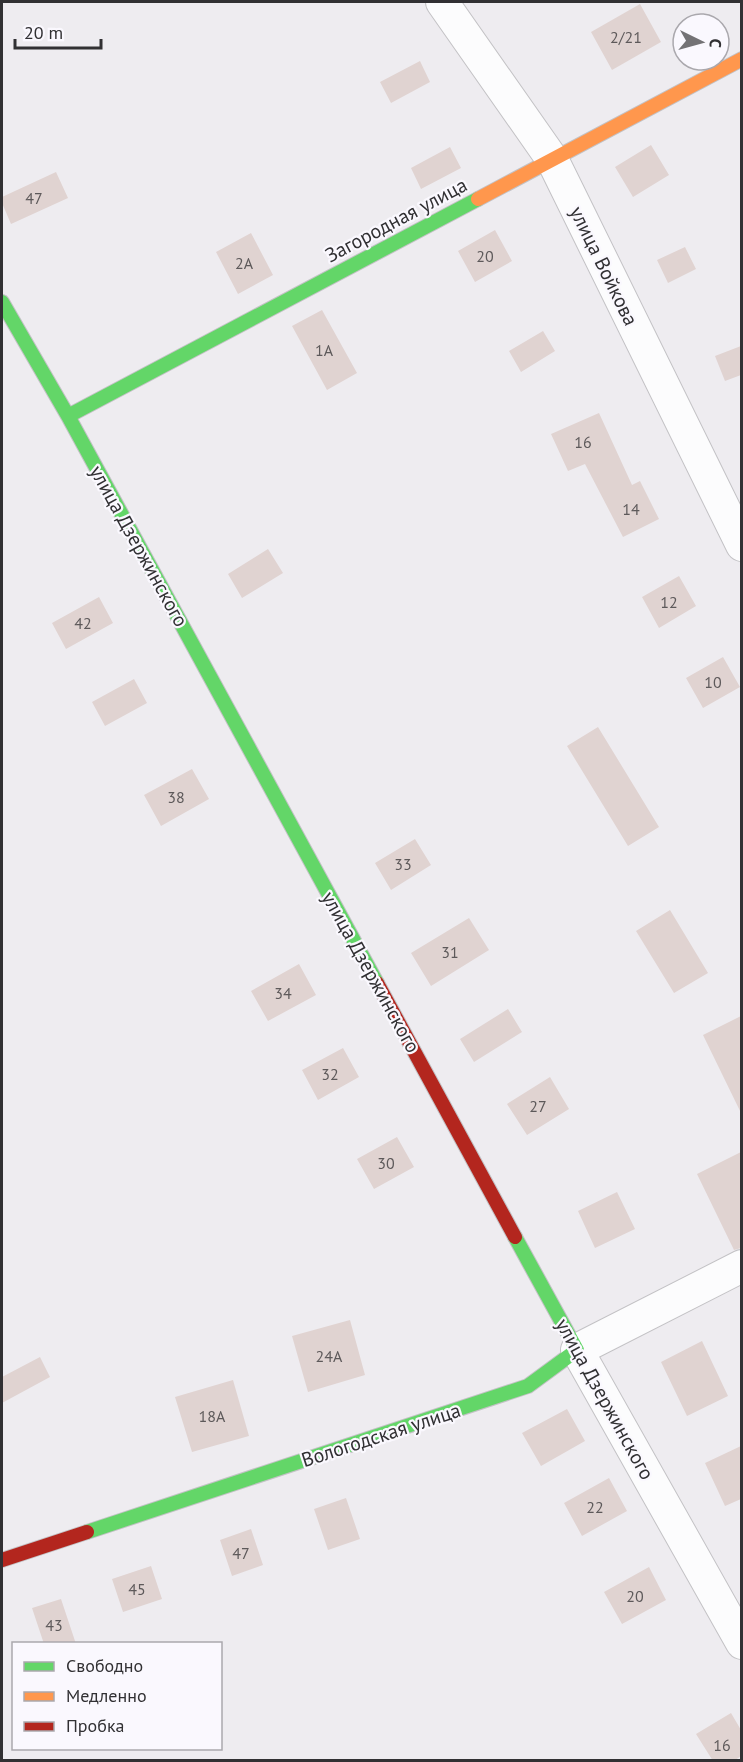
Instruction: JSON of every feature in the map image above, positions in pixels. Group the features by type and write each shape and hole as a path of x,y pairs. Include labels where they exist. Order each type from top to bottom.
{"main road":[{"name":"Загородная улица","path":"68,416 741,59"},
{"name":"улица Дзержинского","path":"2,302 68,416 577,1350"},
{"name":"Вологодская улица","path":"4,1554 528,1386 577,1350"}],"street":[{"name":"улица Войкова","path":"442,2 552,159 741,545"},
{"name":"Вологодская улица","path":"577,1350 741,1266"},
{"name":"улица Дзержинского","path":"577,1350 741,1642"}],"building":[{"path":"640,4 661,42 612,70 591,32"},
{"path":"420,61 430,82 391,103 380,82"},
{"path":"651,145 669,175 633,197 615,167"},
{"path":"450,147 461,168 421,189 411,168"},
{"path":"56,172 68,198 11,224 2,203 2,197"},
{"path":"495,230 512,261 475,282 458,251"},
{"path":"251,233 273,275 238,294 216,252"},
{"path":"685,247 696,269 668,283 657,260"},
{"path":"322,310 357,373 327,390 292,326"},
{"path":"543,331 555,351 521,372 509,351"},
{"path":"741,346 741,375 725,381 715,356"},
{"path":"599,413 632,485 640,481 659,519 623,537 585,464 568,471 551,434"},
{"path":"268,549 283,573 242,598 228,574"},
{"path":"679,576 696,606 659,628 642,597"},
{"path":"99,597 113,623 66,649 52,623"},
{"path":"723,657 740,687 703,708 686,678"},
{"path":"134,679 147,703 105,726 92,702"},
{"path":"598,727 659,827 628,846 567,746"},
{"path":"192,769 209,799 161,826 144,795"},
{"path":"415,839 431,865 391,890 375,863"},
{"path":"670,910 708,973 674,993 636,931"},
{"path":"469,918 489,950 431,986 411,953"},
{"path":"299,964 316,995 268,1021 251,991"},
{"path":"508,1009 522,1032 474,1062 460,1039"},
{"path":"741,1016 741,1113 703,1035"},
{"path":"343,1048 359,1077 318,1100 302,1070"},
{"path":"550,1077 569,1109 527,1135 507,1104"},
{"path":"397,1137 414,1167 374,1189 357,1159"},
{"path":"741,1152 741,1248 734,1250 697,1174"},
{"path":"617,1192 635,1229 595,1248 578,1211"},
{"path":"350,1320 365,1375 308,1392 292,1336"},
{"path":"702,1341 728,1396 687,1416 661,1362"},
{"path":"40,1357 50,1377 2,1403 2,1377"},
{"path":"233,1380 249,1436 192,1452 175,1397"},
{"path":"567,1409 585,1441 541,1466 522,1433"},
{"path":"741,1446 741,1499 725,1506 705,1463"},
{"path":"609,1478 627,1511 582,1536 564,1503"},
{"path":"346,1498 360,1539 328,1550 314,1509"},
{"path":"251,1529 263,1565 232,1576 220,1540"},
{"path":"151,1566 162,1599 123,1612 112,1579"},
{"path":"649,1567 666,1600 622,1624 604,1592"},
{"path":"61,1599 75,1642 43,1642 32,1608"},
{"path":"731,1713 741,1730 741,1756 734,1761 713,1761 696,1734"}],"traffic: fast":[{"path":"68,416 478,199"},
{"path":"2,302 68,416 377,983"},
{"path":"87,1532 528,1386 577,1350 515,1237"}],"traffic: slow":[{"path":"478,199 742,59"}],"traffic: jam":[{"path":"377,983 515,1237"},
{"path":"2,1560 87,1532"}]}
